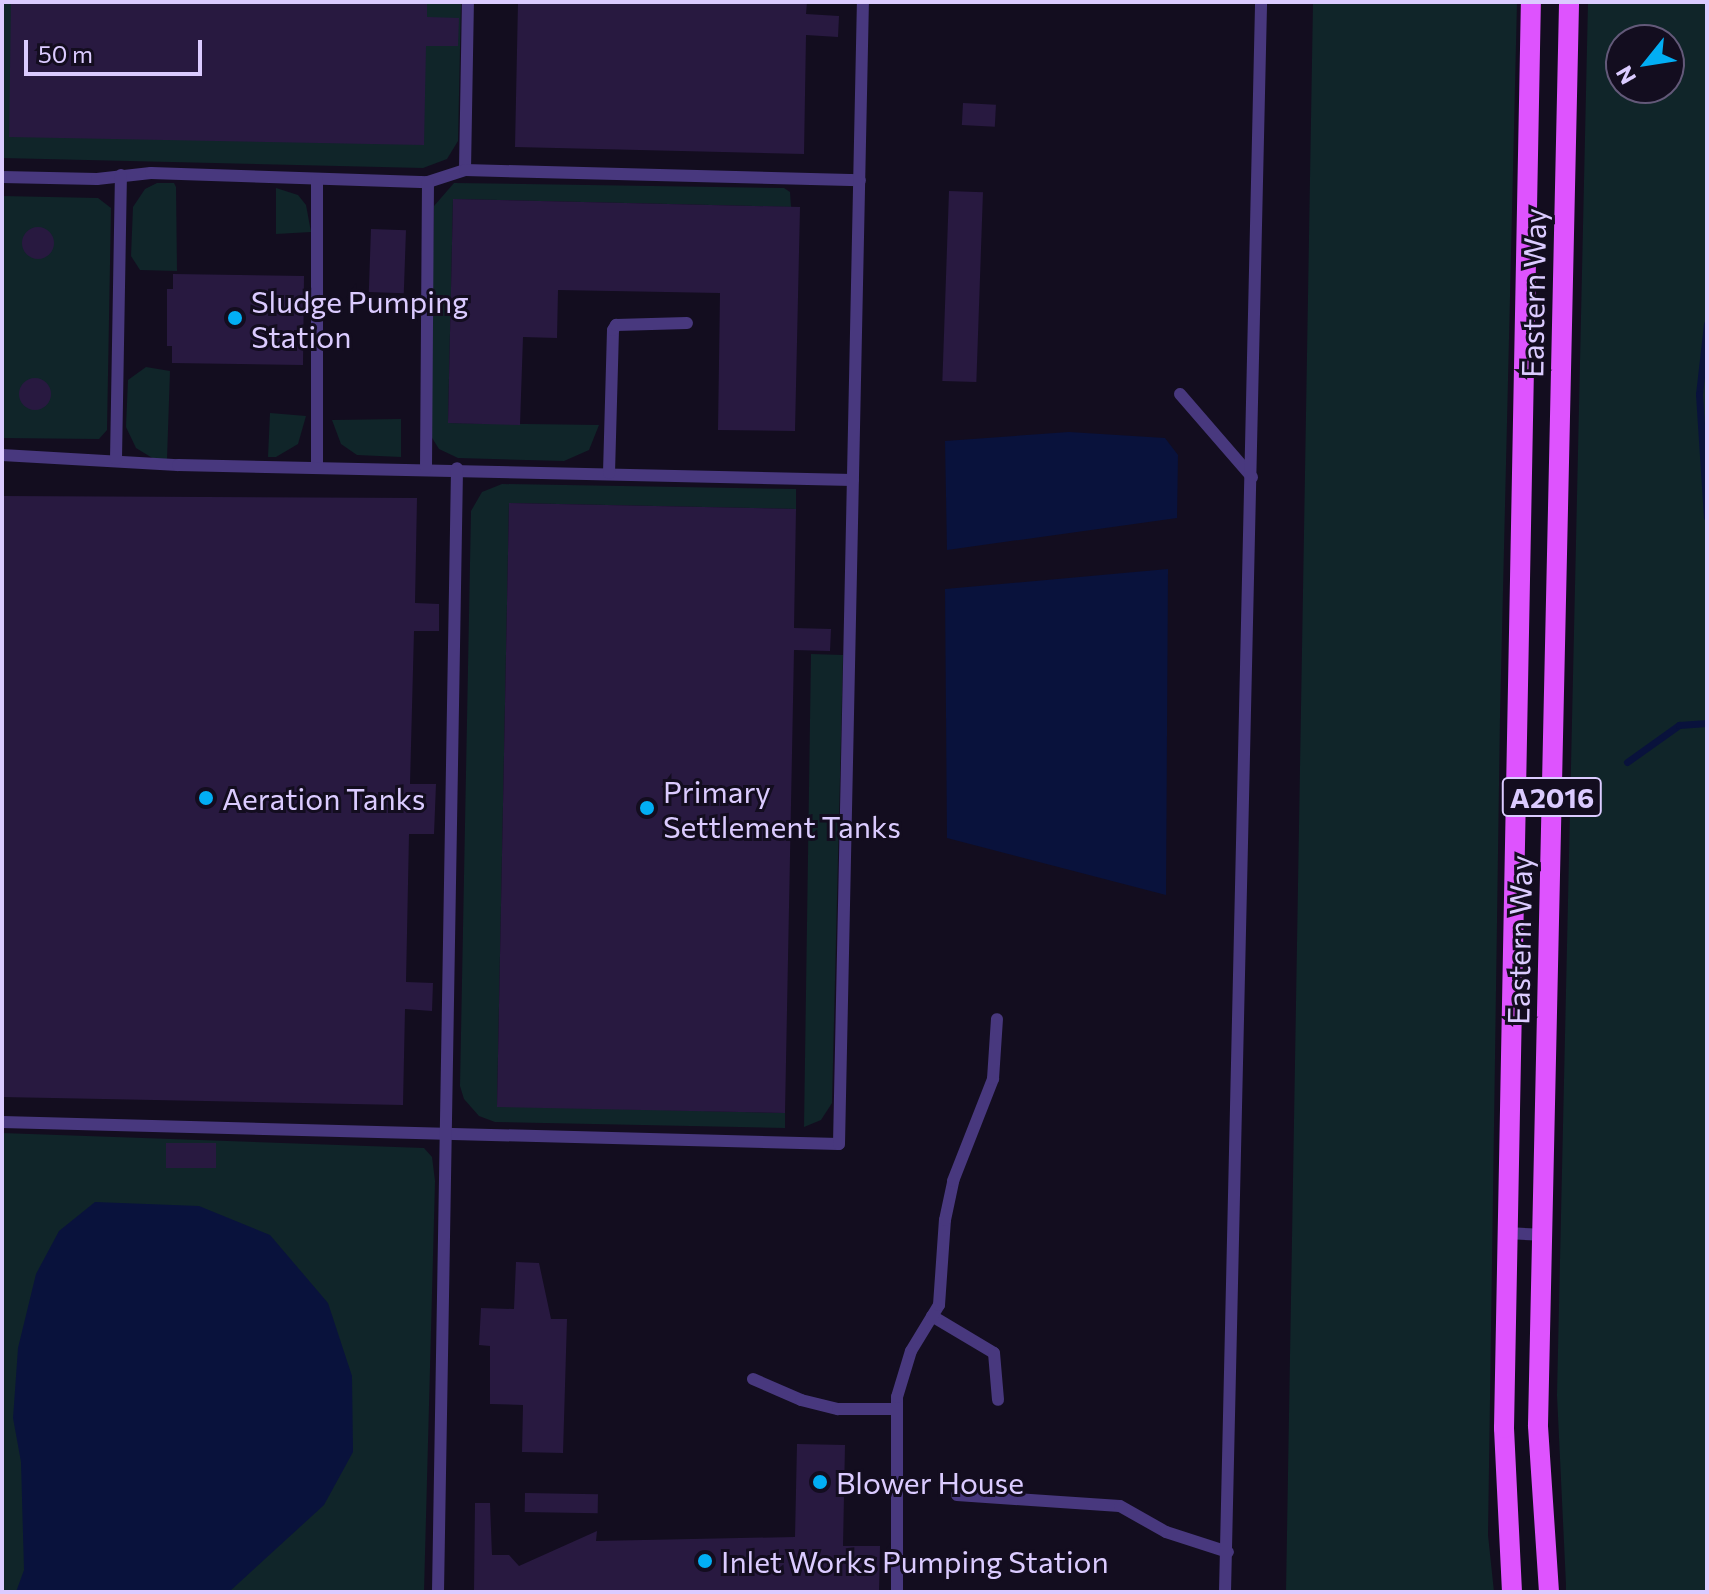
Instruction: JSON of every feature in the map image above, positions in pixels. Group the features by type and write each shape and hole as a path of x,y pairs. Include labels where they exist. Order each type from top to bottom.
{"main road":[{"name":"Eastern Way","path":"1512,1592 1504,1428 1531,2"},
{"name":"Eastern Way","path":"1549,1592 1538,1425 1569,2"}],"lane":[{"path":"465,170 468,2"},
{"path":"2,1122 445,1131 839,1144 863,2"},
{"path":"1225,1592 1261,2"},
{"path":"2,177 121,175 428,182 465,170 860,180"},
{"path":"116,459 121,175"},
{"path":"317,180 317,464"},
{"path":"426,468 428,182"},
{"path":"609,473 613,330 616,325 687,323"},
{"path":"1180,394 1252,477"},
{"path":"2,455 116,459 178,465 317,464 853,480"},
{"path":"438,1592 457,468"},
{"path":"897,1592 897,1409 911,1351 939,1305 953,1181 993,1079 997,1019"},
{"path":"1507,1233 1542,1235"},
{"path":"932,1316 994,1353 998,1400"},
{"path":"753,1379 801,1400 838,1409 897,1409"},
{"path":"957,1495 1120,1506 1166,1532 1228,1552"}],"green space":[{"path":"2,2 461,2 458,141 447,159 423,168 2,158"},
{"path":"1313,2 1517,2 1500,716 1488,1535 1494,1592 1286,1592"},
{"path":"1588,2 1707,2 1707,1592 1566,1592 1557,1395"},
{"path":"157,183 174,183 176,187 177,271 140,270 131,256 133,207 145,189"},
{"path":"454,183 784,188 790,192 791,207 453,199 448,423 599,425 589,450 564,461 458,458 439,449 429,433 434,206"},
{"path":"276,188 298,195 306,205 311,232 276,234"},
{"path":"2,196 98,198 111,208 107,430 99,439 2,438"},
{"path":"146,367 170,371 167,459 154,459 136,448 126,427 128,380"},
{"path":"270,413 306,416 298,444 276,457 268,457"},
{"path":"401,419 401,457 357,455 341,444 332,420"},
{"path":"502,484 796,489 796,509 509,503 497,1106 785,1113 785,1128 495,1122 479,1116 464,1099 460,1086 471,511 482,492"},
{"path":"811,654 843,655 832,1103 821,1120 804,1127"},
{"path":"2,1133 424,1148 432,1157 435,1181 424,1592 2,1592"}],"shaded area":[{"path":"1069,432 1165,438 1178,455 1177,518 947,550 945,441"},
{"path":"1168,569 1166,895 947,838 945,589"},
{"path":"95,1202 199,1206 270,1235 328,1303 352,1376 353,1452 324,1505 229,1592 16,1592 24,1570 21,1462 13,1418 18,1348 36,1274 59,1231"}],"building":[{"path":"11,2 427,2 427,17 459,18 458,46 426,46 424,145 9,137"},
{"path":"518,2 807,2 806,14 839,16 838,37 806,35 804,154 515,147"},
{"path":"963,103 996,105 995,127 962,125"},
{"path":"949,191 983,192 976,382 942,381"},
{"path":"453,199 800,207 795,431 718,430 720,293 558,290 557,338 523,337 520,425 448,423"},
{"path":"38,227 49,232 54,243 49,254 38,259 27,254 22,243 27,232"},
{"path":"371,229 406,230 404,293 369,292"},
{"name":"Sludge Pumping Station","path":"173,274 304,276 303,365 172,363 172,346 167,346 167,289 173,289"},
{"path":"35,378 46,383 51,394 46,405 35,410 24,405 19,394 24,383"},
{"name":"Aeration Tanks","path":"2,496 417,498 415,603 439,604 439,631 414,631 410,784 436,784 434,834 409,834 406,982 433,983 432,1011 405,1009 403,1105 2,1097"},
{"name":"Primary Settlement Tanks","path":"509,503 796,509 794,628 831,629 830,651 794,650 785,1113 497,1107"},
{"path":"166,1143 216,1143 216,1168 166,1168"},
{"path":"516,1262 539,1263 551,1319 567,1319 563,1453 522,1452 523,1405 490,1404 490,1346 479,1345 481,1308 514,1309"},
{"name":"Inlet Works Pumping Station","path":"797,1444 845,1445 843,1546 880,1546 879,1592 474,1592 475,1503 490,1503 492,1555 509,1555 519,1566 597,1531 596,1541 795,1537"},
{"path":"525,1493 598,1494 598,1513 525,1512"}],"waterway":[{"path":"1707,324 1699,394 1707,517"},
{"path":"1627,762 1679,725 1707,723"}],"place":[{"name":"Sludge Pumping Station","path":"235,318"},
{"name":"Aeration Tanks","path":"206,798"},
{"name":"Primary Settlement Tanks","path":"647,808"},
{"name":"Blower House","path":"820,1482"},
{"name":"Inlet Works Pumping Station","path":"705,1561"}]}
